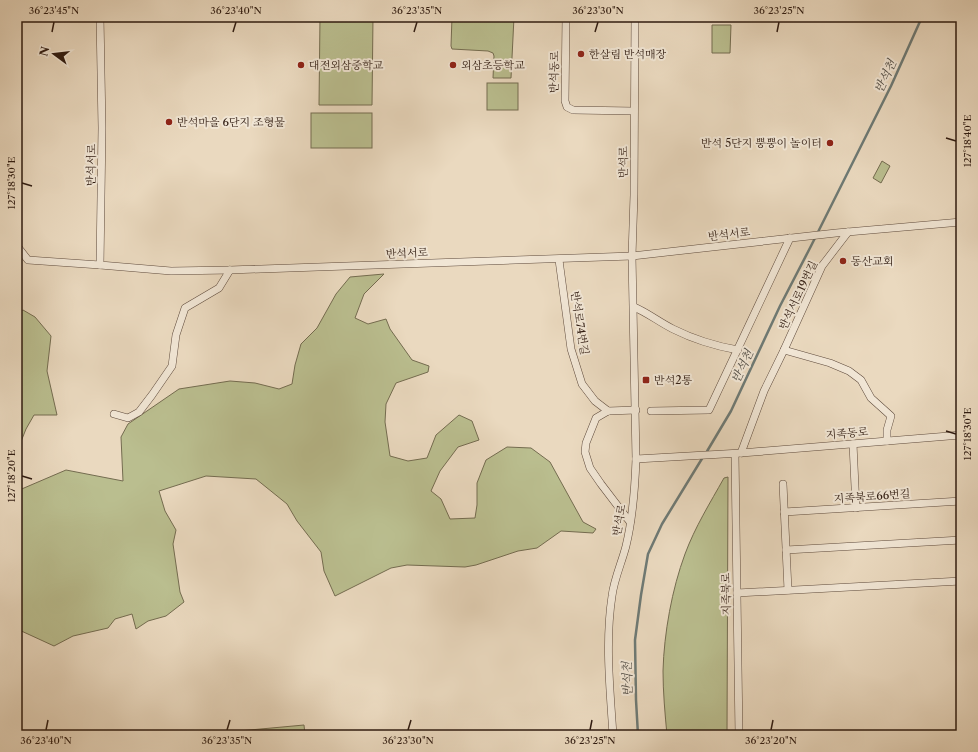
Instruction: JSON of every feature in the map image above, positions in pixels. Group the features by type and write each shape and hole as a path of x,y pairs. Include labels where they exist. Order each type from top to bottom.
{"street":[{"name":"반석서로","path":"100,17 102,128 100,265 171,270 230,270 448,262 560,260 632,256 836,233 961,222"},
{"name":"반석동로","path":"566,17 565,101 567,107 573,110 634,111"},
{"name":"반석로","path":"614,735 608,659 609,622 612,594 626,546 630,522 635,490 636,459 632,256 635,17"},
{"name":"반석서로19번길","path":"738,454 764,391 822,266 848,232"},
{"path":"651,411 709,410 793,238"},
{"path":"17,246 28,260 100,265"},
{"name":"반석로74번길","path":"560,260 570,349 582,384 595,401 608,411"},
{"path":"114,414 128,418 140,412 172,366 176,335 185,308 219,288 230,270"},
{"path":"634,307 691,337 718,347 738,350"},
{"path":"784,350 830,363 849,371 861,380 871,398 891,416 887,430 888,441"},
{"path":"630,522 590,468 585,452 586,443 596,418 608,411 636,410"},
{"name":"지족동로","path":"636,459 738,454 961,435"},
{"path":"853,444 856,508"},
{"name":"지족북로","path":"738,454 737,593 739,735"},
{"path":"782,484 788,590"},
{"name":"지족북로66번길","path":"784,512 961,501"},
{"path":"786,550 961,540"},
{"path":"737,593 961,581"}],"green space":[{"path":"320,17 373,17 372,105 319,105"},
{"path":"452,17 514,17 511,78 493,78 493,53 488,51 452,49"},
{"path":"712,25 731,25 730,53 712,53"},
{"path":"487,83 518,83 518,110 487,110"},
{"path":"311,113 372,113 372,148 311,148"},
{"path":"882,161 890,166 881,183 873,178"},
{"path":"384,274 364,294 355,318 368,324 386,319 390,329 412,360 429,366 428,372 396,383 386,404 385,422 390,456 408,461 427,458 436,435 459,415 472,421 479,440 458,447 440,471 431,491 441,499 450,519 475,518 477,505 477,483 486,460 507,447 531,448 550,462 583,522 596,529 593,533 561,531 537,548 518,551 476,565 465,567 407,565 391,568 335,596 324,571 321,552 297,521 287,504 256,479 206,476 159,491 165,511 176,530 173,544 180,592 184,602 166,616 148,621 136,629 132,614 115,619 108,628 73,636 54,646 17,629 17,491 66,470 123,481 121,437 128,424 179,389 230,381 255,383 279,389 292,384 295,365 301,344 317,328 336,294 350,277"},
{"path":"23,310 35,317 51,336 47,371 57,415 34,415 26,429 18,449 17,313"},
{"path":"728,477 727,735 667,735 663,671 665,642 676,582 693,534 724,478"},
{"path":"304,725 305,735 239,735 239,731"}],"waterway":[{"name":"반석천","path":"706,453 731,411 780,306 891,86 922,17"},
{"name":"반석천","path":"638,735 635,640 648,554 662,524 703,457"}],"place":[{"name":"한살림 반석매장","path":"581,54"},
{"name":"대전외삼중학교","path":"301,65"},
{"name":"외삼초등학교","path":"453,65"},
{"name":"반석마을 6단지 조형물","path":"169,122"},
{"name":"반석 5단지 뿡뿡이 놀이터","path":"830,143"},
{"name":"동산교회","path":"843,261"},
{"name":"반석2통","path":"646,380"}]}
